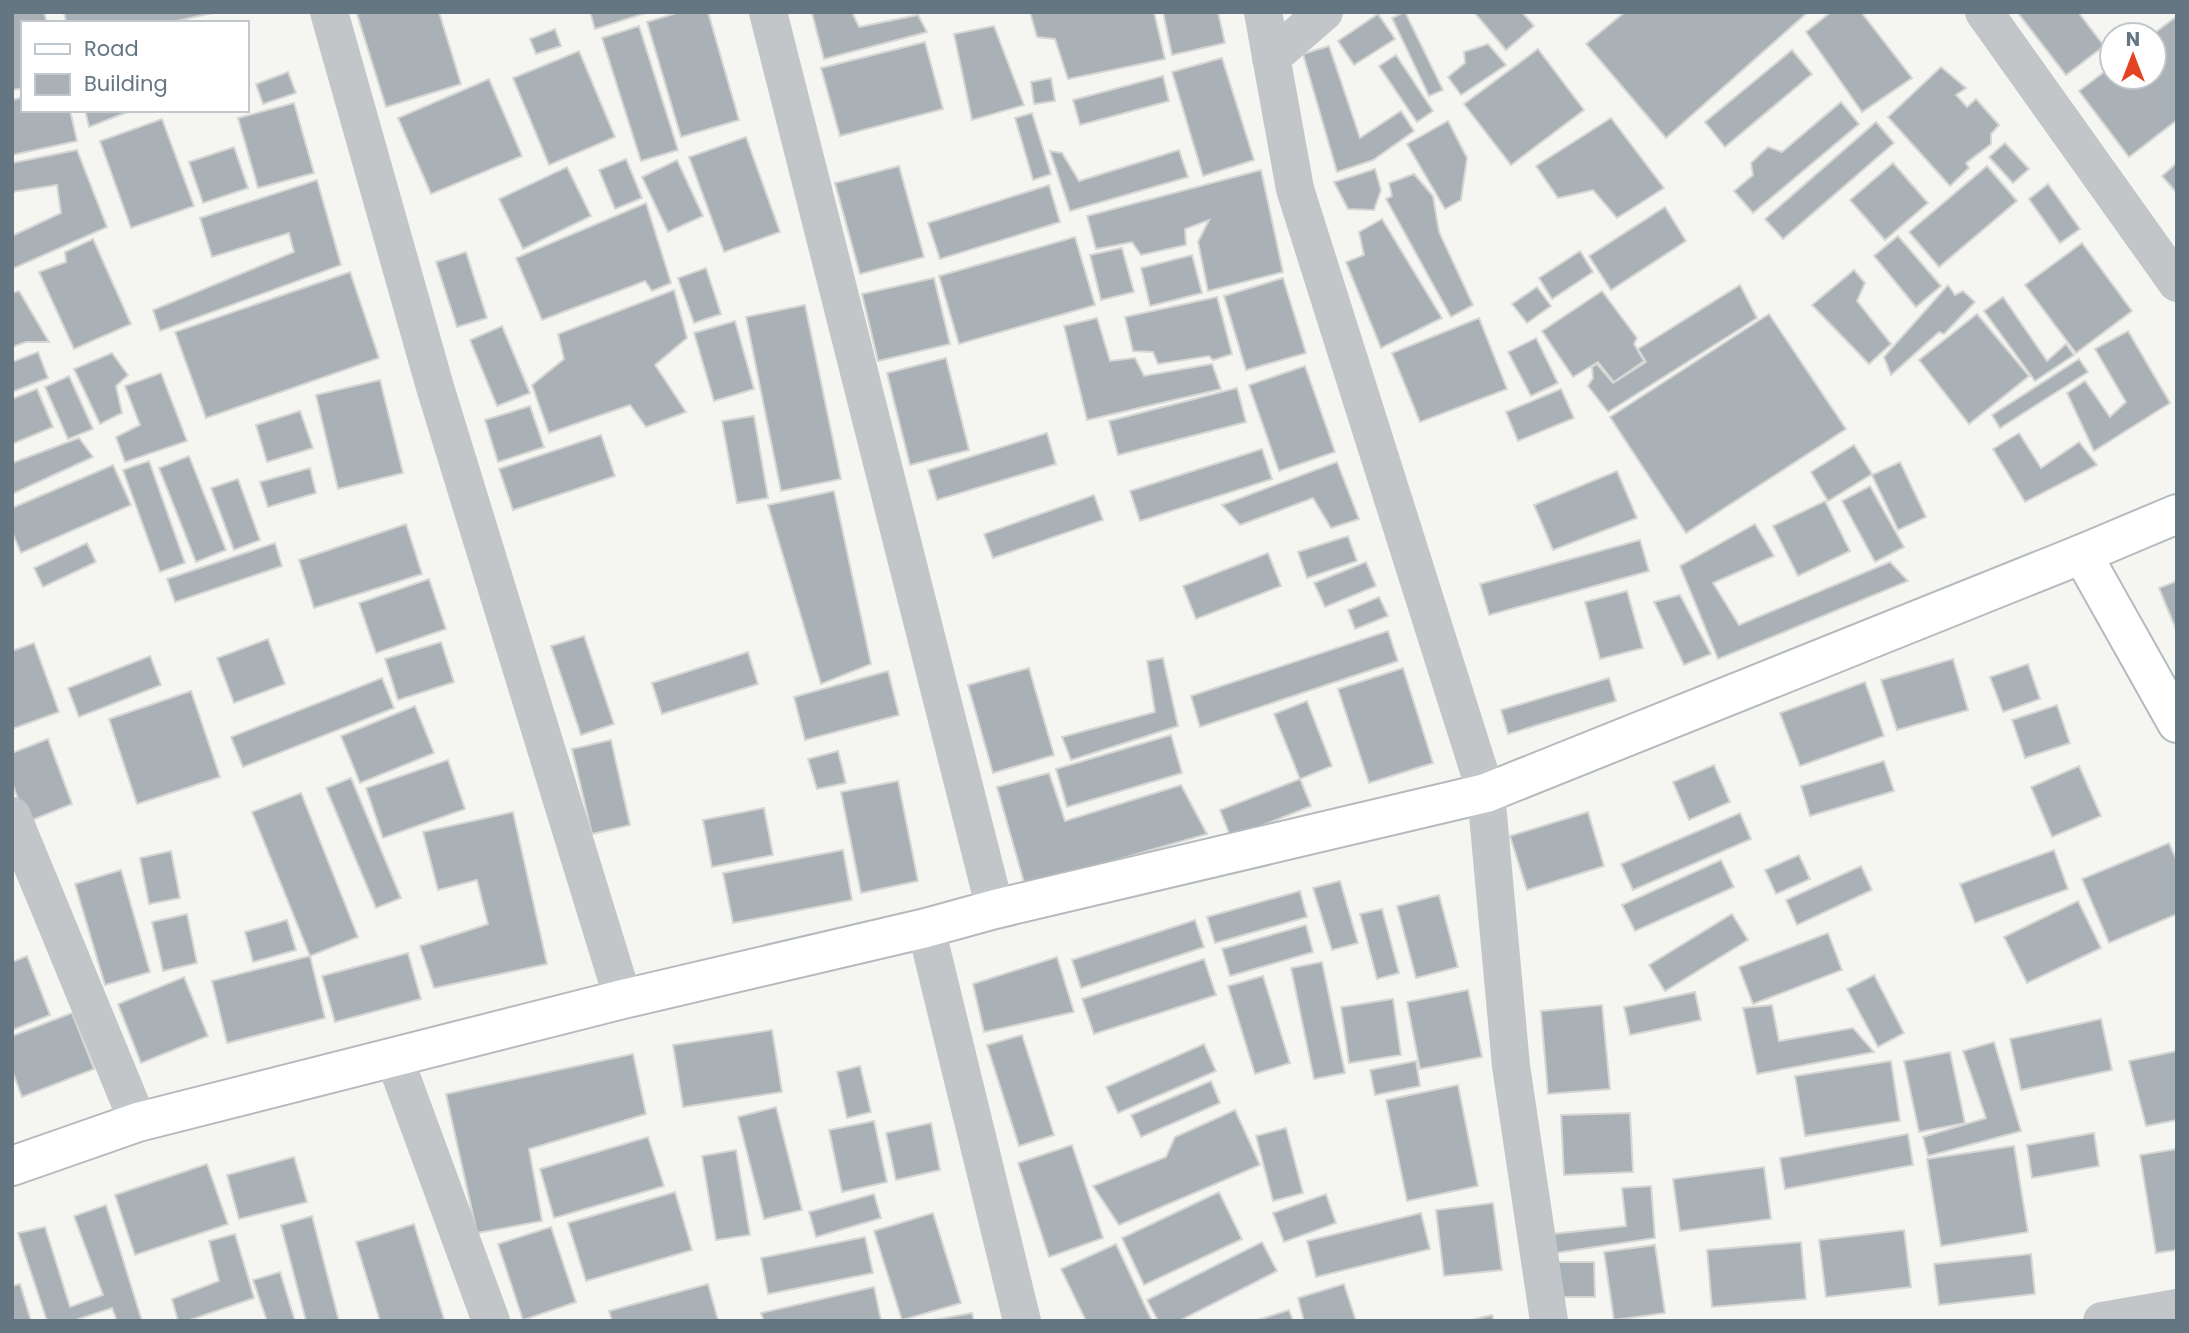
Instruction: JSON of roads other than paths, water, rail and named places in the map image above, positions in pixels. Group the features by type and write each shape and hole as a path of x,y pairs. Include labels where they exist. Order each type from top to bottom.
{"street":[{"path":"329,12 435,387 623,999"},
{"path":"768,12 995,909"},
{"path":"1263,12 1294,189 1486,793 1511,1066 1549,1321"},
{"path":"1271,58 1324,12"},
{"path":"1984,12 2177,283"},
{"path":"12,1166 138,1122 623,999 1486,793 2177,514"},
{"path":"2082,554 2177,723"},
{"path":"12,816 138,1122"},
{"path":"926,928 1022,1321"},
{"path":"394,1057 491,1321"},
{"path":"2102,1321 2177,1308"}]}
